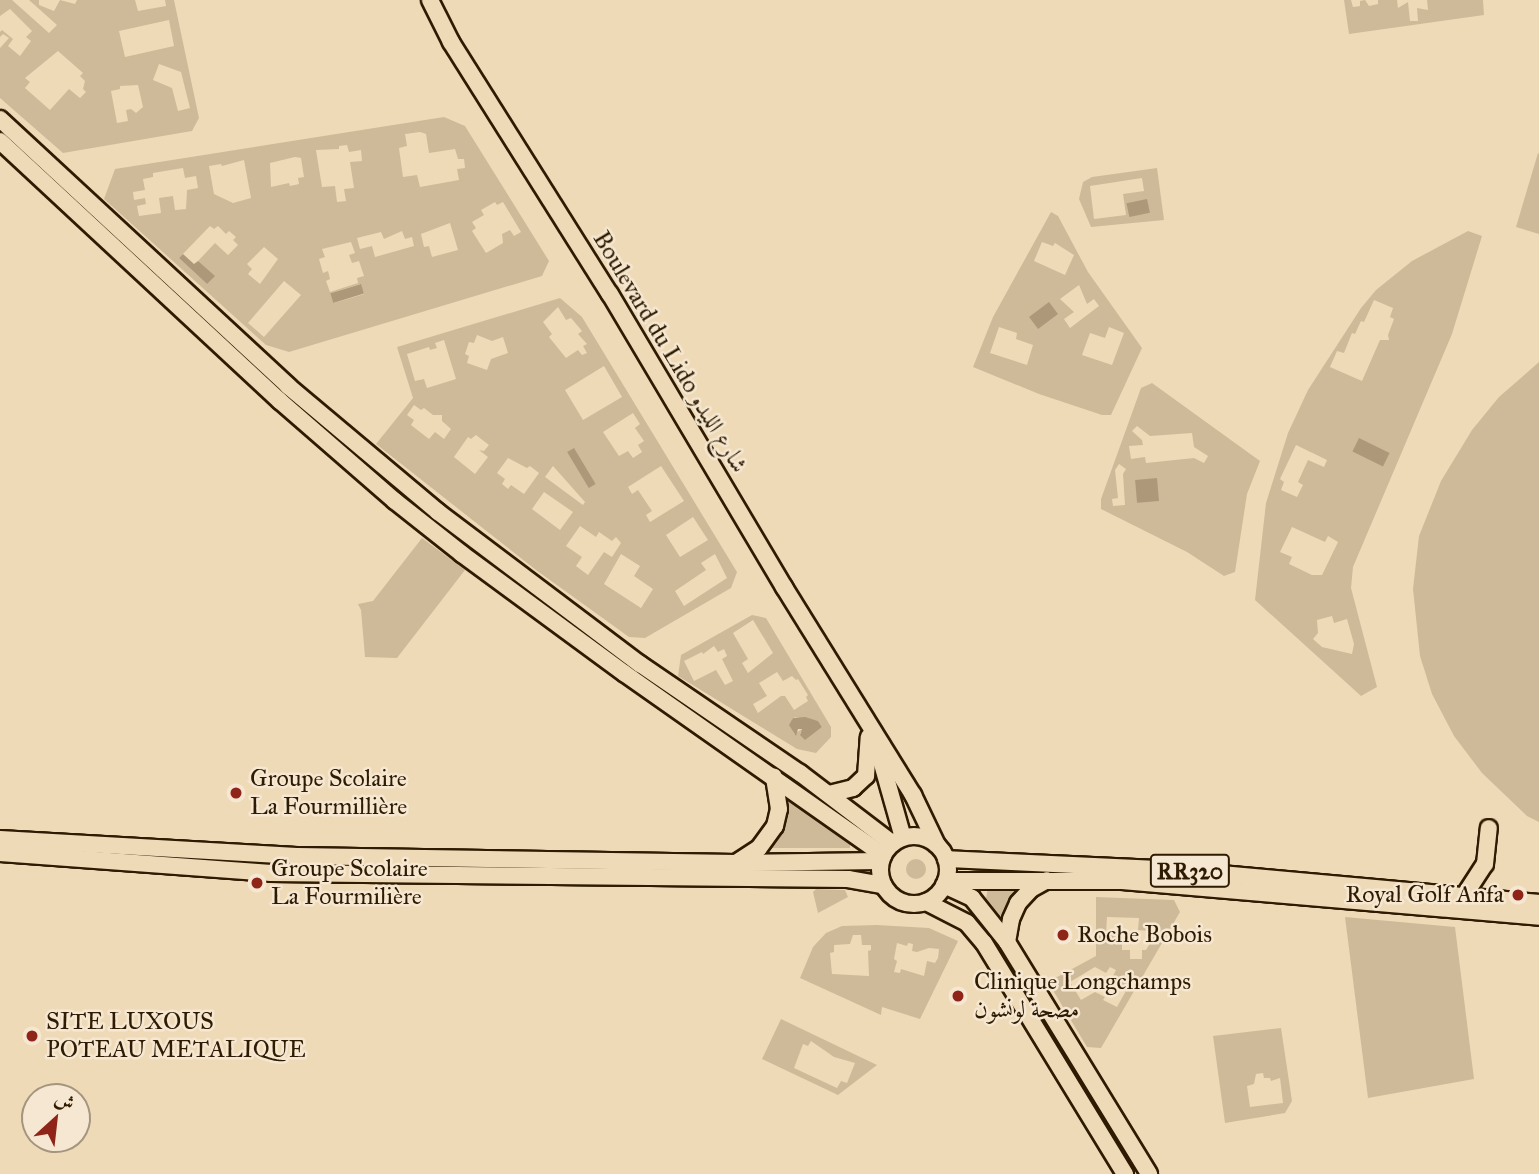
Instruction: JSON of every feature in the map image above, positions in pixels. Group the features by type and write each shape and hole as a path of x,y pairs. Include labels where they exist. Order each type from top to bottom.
{"main road":[{"name":"Boulevard du Lido شارع الليدو","path":"430,0 452,42 610,294 784,587 834,663 870,728 913,795 937,845"},
{"path":"0,119 288,386 438,512 640,664 829,794 890,849"},
{"path":"0,141 279,401 395,501 613,665 774,776 890,849"},
{"name":"Boulevard du Lido شارع الليدو","path":"870,728 890,783 890,849"},
{"path":"829,794 853,788 866,776 870,728"},
{"path":"736,863 758,848 775,826 779,810 774,776"},
{"path":"1464,904 1485,864 1489,828"},
{"path":"0,839 297,856 736,863 890,849 922,837 937,845 946,859 945,883 926,902 917,904 898,900 883,885 848,880 271,873 0,853"},
{"path":"883,885 890,849"},
{"name":"RR320","path":"946,859 1163,869 1464,904 1539,918"},
{"path":"1007,942 1011,919 1018,903 1031,890 1050,879"},
{"name":"RR320","path":"945,883 1050,879 1122,881 1464,904 1539,903"},
{"path":"945,883 972,898 1007,942 1149,1174"},
{"path":"926,902 967,923 984,943 1125,1174"}],"shaded area":[{"path":"0,0 12,0 49,33 57,25 29,0 39,0 39,5 54,11 60,0 75,4 77,0 135,0 138,11 166,6 165,0 174,0 199,118 192,131 63,153 0,98 0,48 9,38 3,34 0,37 0,32 2,30 13,39 8,46 20,56 31,41 26,37 32,31 10,9 0,16","holes":["169,20 174,46 125,57 119,31","58,51 83,73 80,76 85,81 83,89 86,92 80,98 69,89 50,110 25,88 30,82 25,78","159,64 181,72 190,108 178,111 172,88 153,80","138,85 143,107 136,113 131,109 126,110 128,121 117,123 111,91 120,89 120,86"]},
{"path":"1344,0 1351,0 1353,7 1360,6 1360,1 1365,0 1369,6 1378,4 1378,0 1397,0 1398,8 1408,2 1410,21 1418,21 1417,8 1428,10 1427,0 1483,0 1484,15 1349,34"},
{"path":"444,117 465,126 549,261 542,276 289,352 266,345 104,199 115,169","holes":["420,132 426,134 429,153 455,149 458,159 464,159 465,168 457,169 459,180 420,187 417,175 403,177 399,148 407,146 405,134","347,145 349,152 361,150 362,161 350,162 354,188 344,189 346,201 337,202 335,186 322,187 316,150 339,149 339,146","301,158 304,177 298,178 299,184 271,187 270,163","244,160 251,198 233,203 214,194 209,166 222,166","183,168 185,178 196,176 198,188 187,190 186,209 175,210 173,196 159,198 161,213 139,216 137,206 146,204 145,198 134,200 133,192 145,190 143,179 153,177 153,173","495,202 497,205 503,202 521,232 514,236 510,230 502,234 503,243 486,253 472,231 476,228 472,222 484,215 481,210","450,223 458,250 432,257 429,246 424,247 421,234","210,226 214,229 218,226 226,234 229,231 236,237 233,240 238,245 228,255 215,243 198,261 207,284 179,258","402,231 405,239 412,237 414,246 375,257 372,246 360,249 357,238 381,232 384,239","351,242 355,253 349,255 352,263 359,261 364,276 357,278 358,283 330,292 326,281 330,279 328,271 323,273 319,259 325,257 322,249","264,247 278,259 260,284 248,274 252,269 247,264","284,281 301,295 264,337 248,323","360,284 364,294 334,303 331,293"]},
{"path":"1539,154 1539,234 1516,227"},
{"path":"1157,168 1164,220 1091,227 1079,199 1083,182 1092,177","holes":["1142,178 1144,191 1123,194 1126,215 1094,219 1090,186"]},
{"path":"1147,199 1150,213 1129,217 1126,203"},
{"path":"1051,212 1058,216 1088,272 1142,348 1111,415 1102,415 1039,394 973,367 993,317","holes":["1042,242 1053,246 1055,243 1074,255 1065,275 1034,261","1079,285 1087,304 1094,299 1099,306 1070,328 1064,319 1074,312 1060,299","999,327 1017,333 1016,339 1033,345 1027,365 990,353","1109,327 1124,333 1112,365 1082,355 1090,333 1105,338"]},
{"path":"1468,231 1482,236 1452,334 1353,567 1351,588 1377,687 1361,696 1255,600 1266,503 1288,433 1308,390 1361,308 1376,290 1412,261","holes":["1374,300 1393,308 1390,317 1394,319 1388,335 1389,340 1380,340 1362,381 1330,367 1337,351 1344,353 1352,333 1355,334 1361,321 1364,322","1296,445 1327,460 1324,467 1308,460 1298,482 1303,485 1297,497 1281,490 1284,482 1280,479","1292,527 1325,542 1328,536 1338,542 1322,575 1312,575 1289,564 1292,557 1280,552","1332,616 1334,623 1347,619 1354,644 1352,654 1322,647 1313,639 1318,633 1317,620"]},
{"path":"183,254 194,264 198,261 215,276 207,284 179,258"},
{"path":"361,284 364,294 333,303 330,293"},
{"path":"560,298 582,317 737,572 731,588 645,638 629,637 536,570 376,444 413,398 397,347","holes":["558,307 566,320 571,318 582,331 578,334 587,344 583,346 587,353 582,355 578,350 566,358 549,337 552,334 543,322","477,335 492,341 503,337 508,353 491,359 487,370 467,363 469,356 465,354 469,342 474,343","444,340 456,379 427,388 424,379 415,381 407,354 429,347 430,350 437,348 435,343","604,366 622,397 583,420 565,390","414,405 433,415 442,415 442,421 451,429 444,439 435,432 429,439 411,425 414,420 407,415","633,413 640,424 635,428 644,441 638,445 642,452 633,458 628,451 619,456 603,432","476,435 489,445 484,451 479,450 488,457 475,474 454,457 468,437 471,439","508,458 527,468 530,466 539,473 524,494 511,485 508,489 502,484 505,479 497,473","553,466 585,502 583,505 545,477","661,466 684,501 650,522 646,515 652,511 638,490 632,494 628,487","544,492 573,512 560,530 532,509","693,517 708,540 680,557 666,535","580,526 596,537 599,532 612,541 616,537 621,543 612,557 604,552 588,575 576,566 582,557 566,546","621,554 640,566 634,576 653,589 641,608 604,584","715,554 727,578 684,606 675,591 706,570 701,563"]},
{"path":"1049,302 1058,314 1038,329 1029,317"},
{"path":"1539,362 1539,822 1527,816 1482,773 1454,736 1432,694 1420,656 1413,589 1419,536 1441,481 1472,430 1499,397"},
{"path":"1152,383 1260,461 1247,494 1235,572 1224,576 1187,552 1101,509 1101,499 1141,388","holes":["1137,426 1150,436 1192,433 1194,447 1208,456 1204,463 1194,458 1146,463 1145,457 1131,459 1129,446 1143,445 1142,440 1132,431","1119,464 1126,469 1123,474 1125,505 1113,506 1112,499 1118,498 1115,470"]},
{"path":"1359,438 1390,453 1383,466 1352,451"},
{"path":"574,448 596,484 589,488 567,452"},
{"path":"1157,478 1159,501 1137,503 1135,480"},
{"path":"422,538 465,570 397,658 365,657 361,610 358,604 373,601"},
{"path":"752,615 766,618 831,727 831,737 816,753 797,749 678,676 681,655","holes":["753,620 773,653 748,673 742,663 748,659 733,633","714,646 718,652 724,649 727,656 722,659 733,681 725,685 716,670 694,681 684,661 702,652 703,654","777,672 783,681 792,676 798,679 808,695 808,701 794,710 785,696 781,696 758,713 753,704 767,696 759,683","795,717 818,721 822,727 805,739 800,734 802,729 794,734 792,719"]},
{"path":"805,717 818,721 822,727 805,740 800,735 802,729 798,729 796,736 789,725 793,718"},
{"path":"786,798 850,844 850,848 770,848"},
{"path":"916,859 923,862 926,869 923,876 916,879 909,876 906,869 909,862"},
{"path":"816,889 845,890 848,897 818,913 813,892"},
{"path":"988,889 1021,889 1003,919 986,898"},
{"path":"1096,897 1174,900 1180,912 1101,1048 1087,1047 1048,982 1096,956","holes":["1107,917 1139,918 1138,930 1149,931 1149,945 1146,950 1142,950 1142,959 1130,959 1130,950 1122,950 1122,935 1106,934","1095,967 1106,973 1110,967 1116,970 1111,980 1127,989 1117,1007 1103,1000 1105,997 1095,992 1081,1000 1070,982"]},
{"path":"1345,917 1455,927 1474,1079 1368,1098"},
{"path":"842,926 929,928 958,941 920,1019 882,1007 881,1015 800,978 813,947 826,933","holes":["853,935 861,935 862,945 871,945 871,950 868,951 869,976 832,974 830,953 834,952 834,945 850,944","897,943 907,946 908,943 913,944 912,951 917,952 929,948 939,949 938,958 935,963 927,961 924,976 901,969 900,973 894,972"]},
{"path":"781,1019 877,1065 838,1095 762,1059","holes":["811,1041 834,1057 855,1063 847,1083 841,1081 837,1088 794,1068 803,1044 808,1046"]},
{"path":"1281,1028 1292,1101 1285,1113 1225,1123 1213,1036","holes":["1263,1073 1264,1078 1270,1078 1271,1081 1280,1078 1283,1103 1250,1107 1247,1086 1254,1084 1256,1074"]}],"place":[{"name":"Groupe Scolaire La Fourmillière","path":"236,793"},
{"name":"Groupe Scolaire La Fourmilière","path":"257,883"},
{"name":"Royal Golf Anfa","path":"1518,895"},
{"name":"Roche Bobois","path":"1063,935"},
{"name":"Clinique Longchamps مصحة لونشون","path":"958,996"},
{"name":"SITE LUXOUS POTEAU METALIQUE","path":"32,1036"}]}
